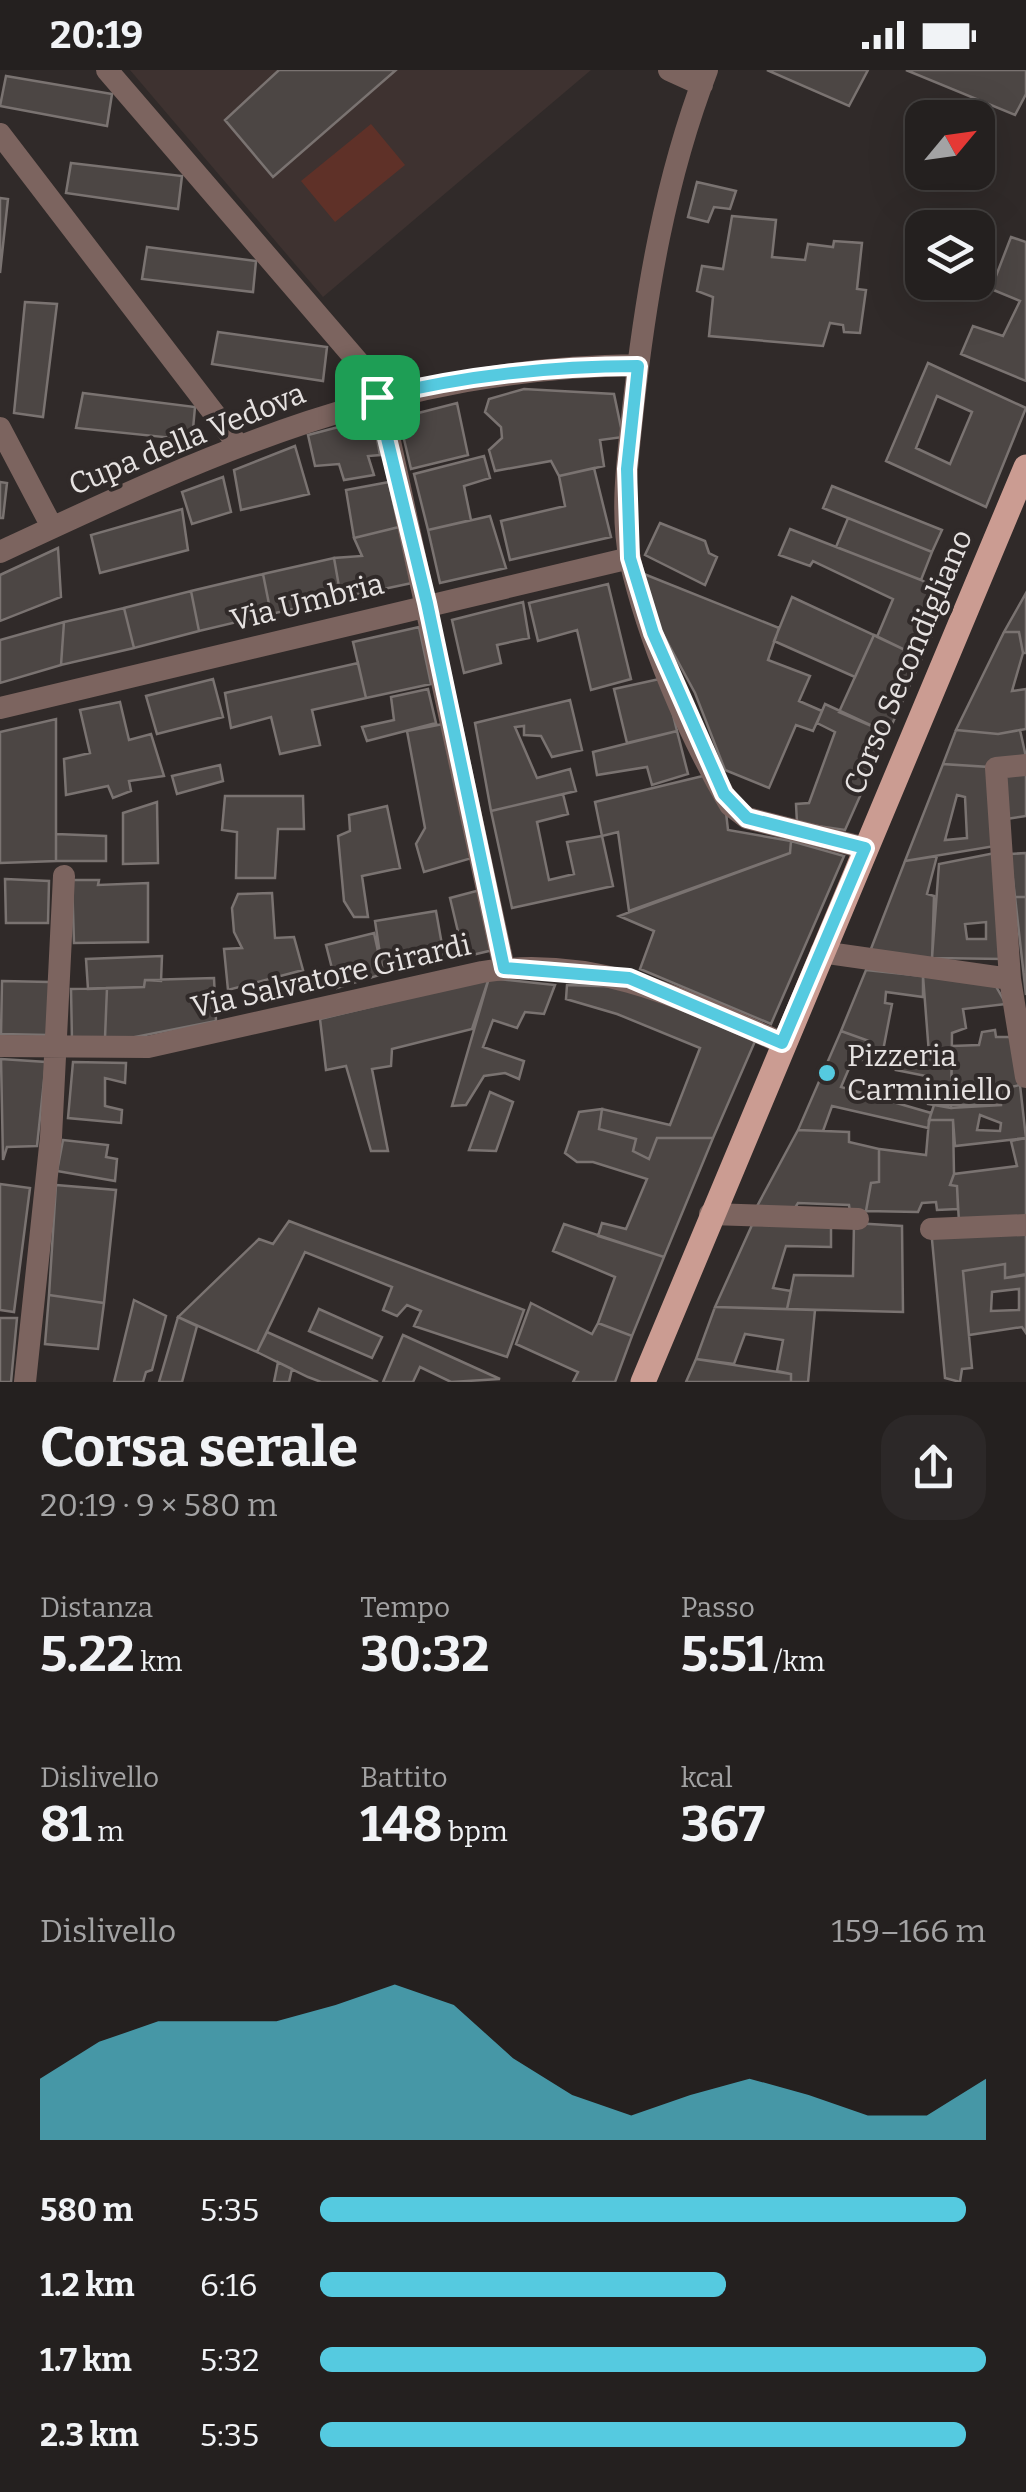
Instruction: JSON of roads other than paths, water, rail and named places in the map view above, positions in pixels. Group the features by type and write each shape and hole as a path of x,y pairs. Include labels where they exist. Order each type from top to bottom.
{"main road":[{"name":"Corso Secondigliano","path":"644,1382 710,1214 1026,466"}],"street":[{"path":"107,70 359,363 377,397 427,603 504,968"},
{"path":"669,70 704,77 687,122 653,258 627,469 630,558 653,633 730,805 747,818 865,848"},
{"path":"0,134 239,446"},
{"name":"Cupa della Vedova","path":"0,552 239,446 377,397 446,382 550,368 638,366"},
{"path":"0,428 52,527"},
{"name":"Via Umbria","path":"0,708 427,603 630,558"},
{"path":"1026,765 996,768 1010,979 1026,1077"},
{"path":"24,1382 57,1048 64,876"},
{"path":"821,952 1010,979"},
{"name":"Via Salvatore Girardi","path":"0,1046 161,1045 504,968 629,978 782,1043"},
{"path":"710,1214 858,1220"},
{"path":"931,1229 1026,1225"}],"place":[{"name":"Pizzeria Carminiello","path":"827,1073"}]}
